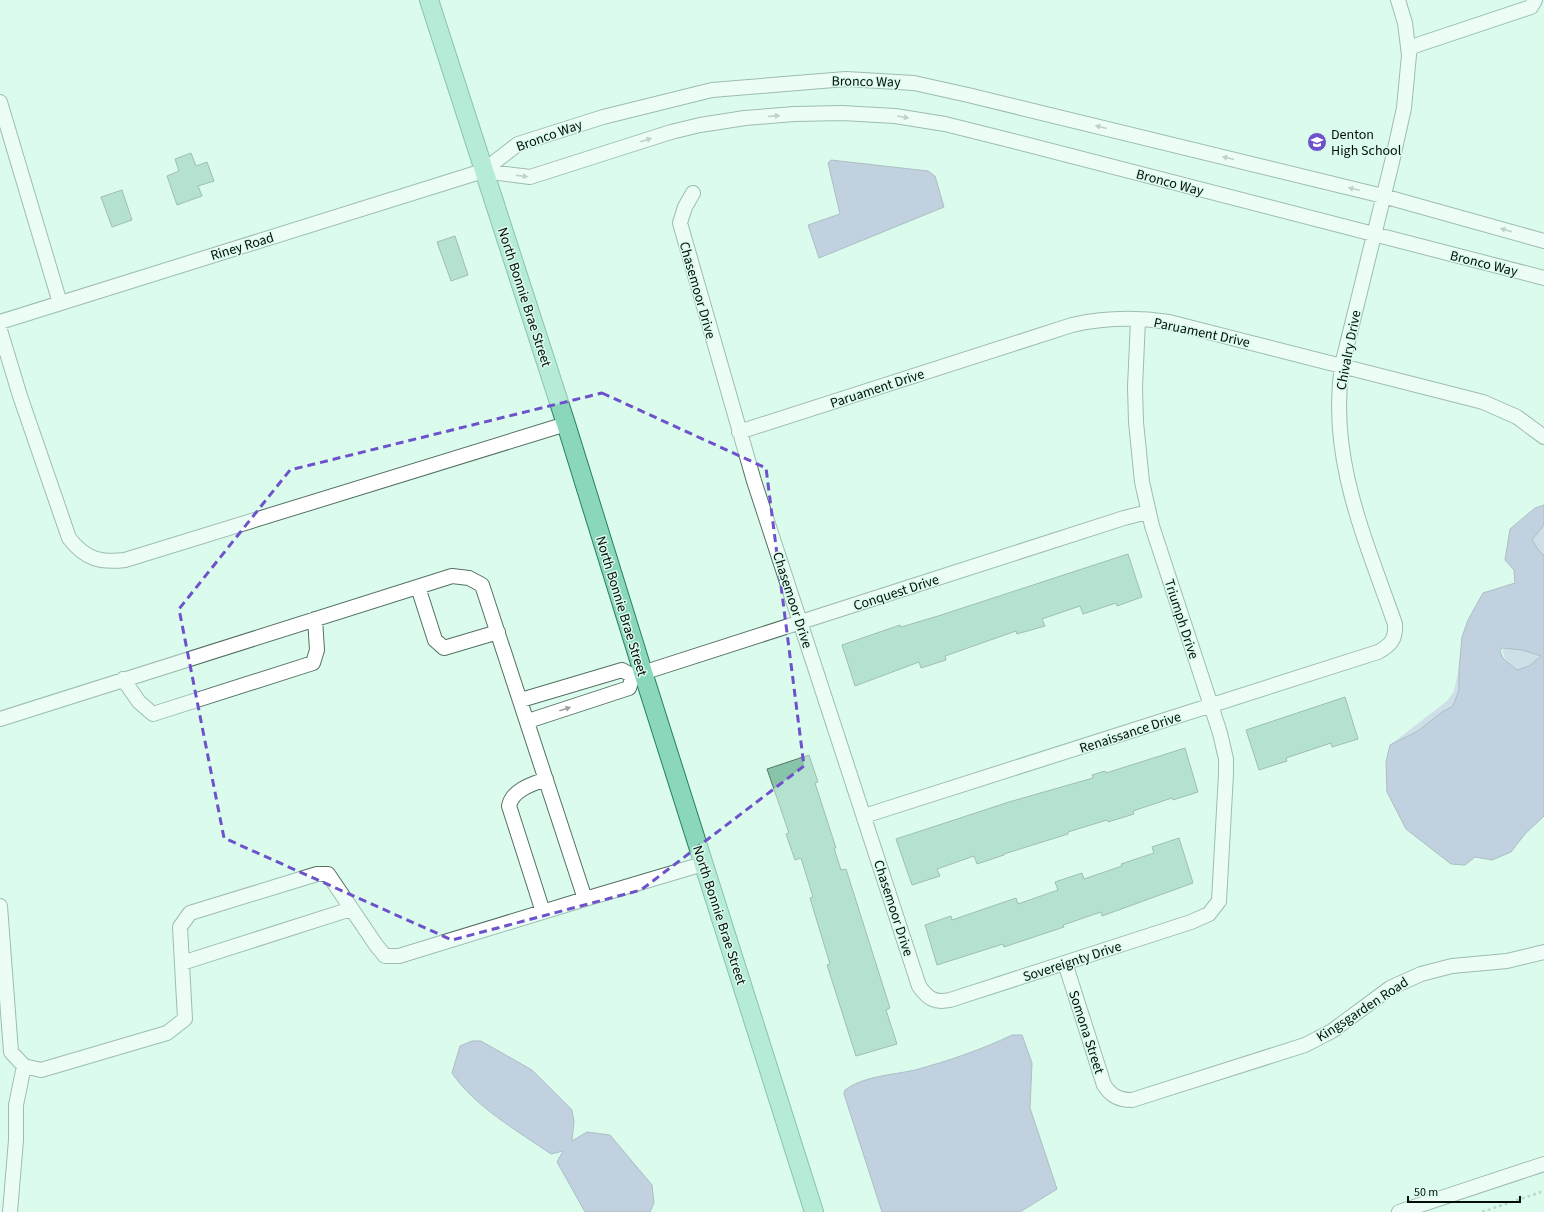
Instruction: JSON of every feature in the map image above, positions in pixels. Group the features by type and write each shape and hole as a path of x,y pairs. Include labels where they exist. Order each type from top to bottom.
{"main road":[{"name":"North Bonnie Brae Street","path":"429,0 566,424 638,674 704,864 814,1212"}],"street":[{"name":"Chivalry Drive","path":"1392,642 1396,634 1395,624 1346,478 1340,446 1338,389 1342,365 1404,108 1408,48 1405,23 1398,0"},
{"path":"1408,48 1531,7 1535,0"},
{"name":"Bronco Way","path":"483,171 518,144 603,117 658,102 712,90 846,78 914,82 1383,196 1544,241"},
{"path":"0,102 60,303"},
{"name":"Bronco Way","path":"483,171 530,177 671,132 700,125 745,118 842,113 895,116 945,124 1544,278"},
{"name":"Riney Road","path":"0,322 483,171"},
{"name":"Chasemoor Drive","path":"694,193 681,215 681,227 739,432 919,986 926,996 933,1001"},
{"name":"Paruament Drive","path":"739,432 1072,325 1105,320 1138,320 1169,322 1483,402 1517,417 1544,437"},
{"name":"Triumph Drive","path":"1138,320 1135,387 1136,422 1142,482 1148,512 1223,746 1226,774 1219,901 1209,914"},
{"path":"0,330 20,396 69,538 76,546 95,560 109,562 125,560 566,424"},
{"name":"Conquest Drive","path":"638,674 1148,512"},
{"path":"0,719 452,576 469,578 482,585 521,700 585,899"},
{"path":"418,587 435,640 444,648 498,632"},
{"path":"123,679 139,702 153,714 313,663 318,650 314,619"},
{"name":"Renaissance Drive","path":"864,816 1378,652 1392,642"},
{"path":"521,700 622,670 638,674 629,688 528,722"},
{"path":"543,912 509,806 510,800 526,786 546,779"},
{"path":"0,906 11,1052 24,1066 41,1070 167,1033 185,1019 180,927 190,913 317,874 328,874 385,956 400,956 704,864"},
{"path":"182,963 351,909"},
{"name":"Sovereignty Drive","path":"933,1001 942,1002 950,1000 1191,922 1209,914"},
{"name":"Kingsgarden Road","path":"1116,1097 1132,1100 1305,1045 1332,1031 1390,988 1407,979 1436,968 1507,961 1544,952"},
{"name":"Somona Street","path":"1065,963 1104,1085 1109,1092 1116,1097"},
{"path":"10,1212 16,1140 16,1105 24,1066"},
{"path":"1398,1212 1544,1164"}],"path":[{"path":"1482,1212 1544,1191"}],"highlighted area":[{"path":"602,393 766,468 804,766 641,890 452,940 224,838 179,609 290,470"}],"shaded area":[{"path":"831,160 928,171 935,176 944,207 819,258 808,225 840,214 828,163"},
{"path":"1544,505 1544,525 1532,540 1540,552 1544,555 1544,816 1525,834 1511,852 1492,860 1475,857 1465,865 1451,864 1406,829 1387,792 1386,762 1390,745 1418,731 1442,712 1453,706 1459,690 1462,637 1468,620 1483,593 1515,583 1514,570 1505,560 1510,529 1535,508","holes":["1502,648 1522,650 1541,656 1529,666 1517,670 1503,658 1500,651"]},
{"path":"1544,525 1544,555 1540,552 1532,540"},
{"path":"1507,648 1522,650 1541,656 1529,666 1517,670 1505,658 1502,650"},
{"path":"1459,669 1459,690 1453,706 1442,712 1418,731 1390,745 1447,701 1454,691"},
{"path":"1012,1035 1022,1035 1032,1063 1030,1108 1057,1189 1020,1212 882,1212 844,1094 845,1090 852,1085 869,1079 915,1070 952,1059 988,1046"},
{"path":"472,1041 481,1041 532,1070 572,1110 574,1122 572,1141 587,1132 610,1135 652,1185 654,1203 650,1212 585,1212 557,1162 563,1151 551,1154 498,1118 472,1096 452,1073 460,1046"}],"building":[{"path":"191,153 196,166 207,162 214,181 198,186 202,196 177,205 167,176 179,171 175,159"},
{"path":"122,190 132,220 112,227 101,197"},
{"path":"455,236 468,275 451,281 437,242"},
{"path":"1128,554 1142,597 1117,606 1116,603 1083,614 1080,606 1042,619 1045,626 1017,634 1016,631 945,656 946,660 921,668 919,662 855,686 842,645 900,625 901,627 938,616"},
{"path":"1345,697 1358,739 1332,747 1331,743 1286,758 1287,761 1259,770 1246,730"},
{"path":"1185,748 1198,792 1173,800 1172,798 1133,811 1134,814 1108,822 1107,820 1068,832 1068,834 977,864 974,856 937,869 940,876 912,885 896,839 1009,802 1093,778 1092,775 1105,771 1106,773"},
{"path":"809,755 818,782 815,783 836,848 834,848 841,870 846,869 890,1008 886,1010 897,1044 856,1056 827,965 830,964 810,898 813,897 801,858 795,860 786,834 789,833 767,769"},
{"path":"1179,838 1193,883 1102,916 1101,912 1063,925 1064,927 1004,947 1003,944 937,965 925,925 951,916 952,920 1016,898 1018,904 1058,890 1055,882 1082,873 1084,879 1122,866 1121,864 1154,853 1152,847"}],"place":[{"name":"Denton High School","path":"1317,142"}]}
